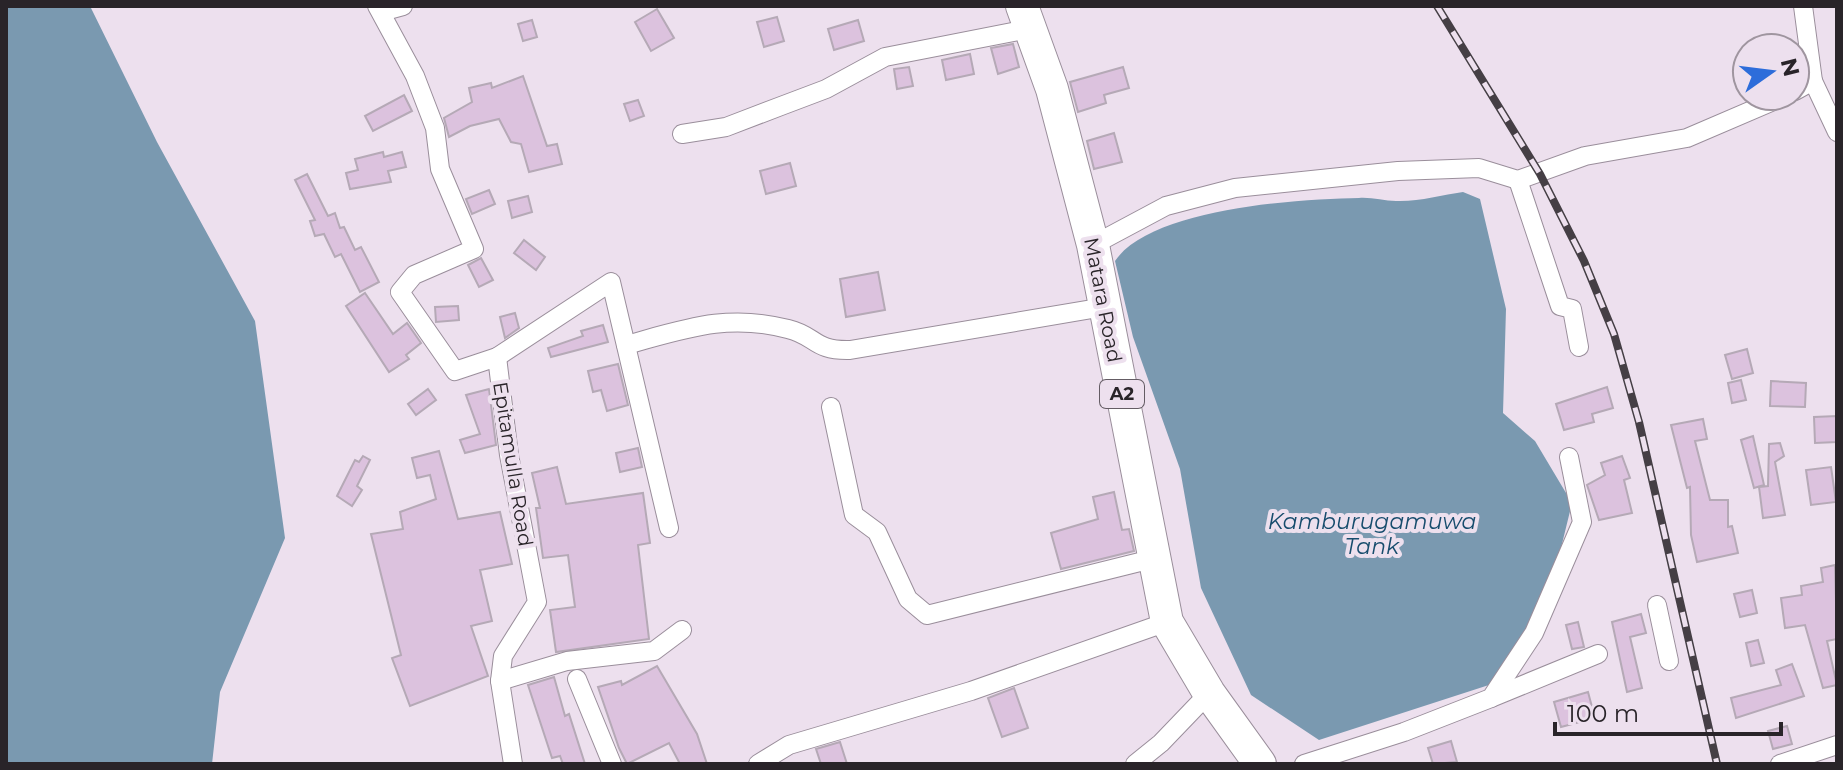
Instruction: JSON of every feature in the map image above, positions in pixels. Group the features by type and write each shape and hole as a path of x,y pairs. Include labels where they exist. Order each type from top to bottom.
{"highway":[{"name":"Matara Road","path":"1025,18 1052,89 1093,245 1167,622 1209,693 1260,764"}],"street":[{"path":"379,9 403,6"},
{"path":"1803,6 1813,81 1837,132"},
{"name":"Epitamulla Road","path":"379,9 415,76 435,128 440,169 474,249 414,275 400,292 455,371 497,357 509,455 537,602 503,656 500,681 513,764"},
{"path":"682,134 726,127 826,89 885,57 1025,18"},
{"path":"1093,245 1166,206 1235,188 1398,171 1479,168 1518,180 1585,156 1687,138 1748,112"},
{"path":"1518,180 1560,306 1572,309 1579,347"},
{"path":"497,357 611,282 669,528"},
{"path":"626,345 718,321 793,329 827,350 850,350 1104,307"},
{"path":"831,407 854,515 877,532 908,599 927,615 1156,558"},
{"path":"1491,698 1534,633 1582,522 1569,457"},
{"path":"1657,605 1669,661"},
{"path":"758,764 789,745 971,691 1167,622"},
{"path":"500,681 567,661 654,651 682,630"},
{"path":"1304,764 1404,732 1598,654"},
{"path":"577,679 612,764"},
{"path":"1135,764 1161,743 1209,693"},
{"path":"1780,764 1837,745"}],"water":[{"path":"6,6 90,6 157,142 255,321 285,538 220,692 212,764 6,764"},
{"name":"Kamburugamuwa Tank","path":"1463,192 1480,199 1506,309 1503,413 1535,441 1572,503 1550,593 1492,684 1319,740 1251,695 1201,588 1180,469 1133,337 1115,261 1133,243 1160,229 1228,210 1333,199 1413,200"}],"building":[{"path":"657,9 674,38 651,51 635,22"},
{"path":"777,17 784,41 764,47 757,22"},
{"path":"532,20 537,37 523,41 518,24"},
{"path":"858,20 864,41 834,50 828,29"},
{"path":"1013,44 1019,67 998,74 991,48"},
{"path":"970,54 974,74 946,80 942,60"},
{"path":"909,67 913,86 897,89 894,69"},
{"path":"1123,67 1129,88 1104,95 1106,103 1078,112 1070,82"},
{"path":"523,76 547,146 557,144 562,164 529,172 521,144 511,142 499,119 470,126 449,137 444,118 472,102 469,88 491,83 492,88"},
{"path":"404,95 412,111 373,131 365,116"},
{"path":"638,100 644,116 630,121 624,104"},
{"path":"1114,133 1122,162 1094,169 1087,141"},
{"path":"383,152 384,157 402,152 406,167 388,171 391,182 350,189 346,173 358,170 355,159"},
{"path":"790,163 796,186 766,194 760,171"},
{"path":"307,174 328,216 335,213 340,228 344,227 355,250 361,247 379,282 360,292 341,254 335,257 324,234 315,236 310,221 315,220 295,180"},
{"path":"489,190 495,204 472,214 466,199"},
{"path":"528,196 532,212 512,218 508,201"},
{"path":"524,240 545,257 536,270 514,253"},
{"path":"481,258 493,280 479,287 468,265"},
{"path":"878,272 885,310 846,317 840,279"},
{"path":"365,293 393,334 407,323 421,343 406,355 409,359 389,372 346,306"},
{"path":"458,306 459,320 436,322 435,307"},
{"path":"515,313 519,328 505,338 500,317"},
{"path":"603,325 608,342 551,357 548,348 583,336 581,331"},
{"path":"1747,349 1753,373 1732,379 1725,355"},
{"path":"618,364 628,405 607,411 601,390 593,392 588,371"},
{"path":"1741,380 1746,400 1732,403 1728,383"},
{"path":"1771,381 1806,383 1805,407 1770,406"},
{"path":"1607,387 1613,408 1592,414 1594,422 1564,430 1556,404"},
{"path":"428,389 436,400 416,415 408,404"},
{"path":"489,389 496,445 465,453 460,440 480,434 466,395"},
{"path":"1837,416 1837,442 1815,443 1814,417"},
{"path":"1703,419 1707,439 1695,441 1710,500 1728,500 1728,527 1732,526 1738,553 1697,562 1691,535 1690,487 1687,488 1671,425"},
{"path":"1753,436 1764,485 1754,488 1741,440"},
{"path":"1780,443 1784,456 1775,462 1785,515 1763,518 1759,487 1768,486 1769,444"},
{"path":"638,448 642,467 620,472 616,453"},
{"path":"439,451 458,519 500,512 512,564 480,570 492,621 471,626 488,676 410,706 392,658 401,655 371,534 403,529 400,512 436,499 430,475 417,478 412,458"},
{"path":"363,456 370,460 357,486 362,490 352,506 337,496 355,460 359,462"},
{"path":"1622,456 1630,478 1624,480 1632,513 1599,520 1587,485 1605,475 1601,463"},
{"path":"557,467 566,504 643,493 650,543 638,545 649,639 556,652 550,610 575,607 568,555 543,558 536,508 540,508 532,473"},
{"path":"1831,467 1836,502 1811,505 1806,470"},
{"path":"1114,492 1122,530 1129,529 1134,551 1061,569 1051,533 1098,519 1093,497"},
{"path":"1835,565 1837,639 1827,641 1837,685 1823,688 1805,625 1785,628 1781,598 1802,595 1801,586 1823,582 1821,568"},
{"path":"1752,590 1757,613 1740,617 1734,594"},
{"path":"1641,614 1646,633 1630,637 1642,688 1627,692 1612,622"},
{"path":"1578,622 1584,647 1572,649 1566,625"},
{"path":"1758,640 1764,663 1751,666 1746,643"},
{"path":"1792,664 1804,696 1736,718 1731,698 1781,685 1776,670"},
{"path":"657,666 697,734 707,764 680,764 669,743 627,764 598,687 621,681 622,685"},
{"path":"554,677 565,716 569,714 585,764 563,764 560,756 552,758 528,685"},
{"path":"1014,688 1028,728 1002,737 988,698"},
{"path":"1588,692 1595,718 1561,727 1554,702"},
{"path":"1787,726 1792,744 1773,749 1768,731"},
{"path":"1451,741 1457,762 1433,764 1428,748"},
{"path":"840,742 847,764 821,764 816,749"}],"railway":[{"path":"1437,6 1540,174 1584,261 1614,334 1639,422 1717,764"}]}
